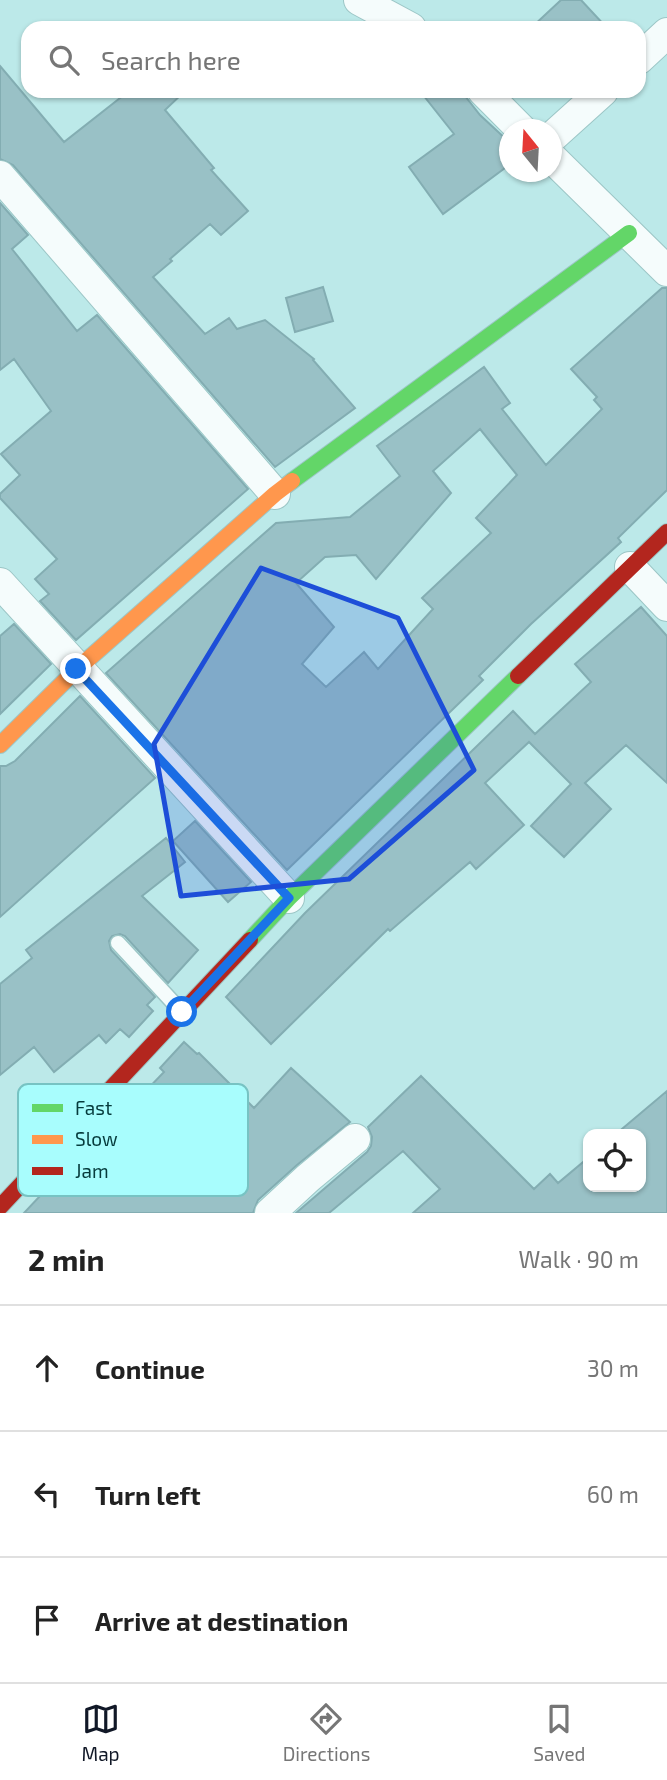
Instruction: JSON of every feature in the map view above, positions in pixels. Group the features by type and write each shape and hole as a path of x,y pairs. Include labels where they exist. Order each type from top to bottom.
{"street":[{"path":"359,0 398,21"},
{"path":"646,52 667,33"},
{"path":"490,98 511,119"},
{"path":"562,127 595,98"},
{"path":"562,169 667,271"},
{"path":"0,176 275,494"},
{"path":"0,745 76,669 275,494 629,233"},
{"path":"114,1084 289,898 667,532"},
{"path":"630,567 667,606"},
{"path":"0,583 76,669 289,898"},
{"path":"270,1213 355,1139"},
{"path":"0,1206 18,1187"}],"lane":[{"path":"118,943 182,1012"}],"highlighted area":[{"path":"261,568 398,618 474,770 349,879 181,896 154,744"}],"building":[{"path":"561,0 581,0 600,21 538,21"},
{"path":"0,66 21,91 21,98 27,98 64,142 120,98 178,98 165,110 214,168 211,170 248,211 221,235 210,224 153,277 205,334 229,318 237,329 265,320 314,359 355,408 275,467 13,165 0,159"},
{"path":"426,98 467,98 499,133 499,172 443,214 409,167 454,134"},
{"path":"0,203 28,235 12,249 77,331 97,315 248,489 76,640 40,601 49,594 35,579 57,559 0,498 0,494 20,475 1,454 51,411 14,359 0,370"},
{"path":"323,287 333,321 295,332 286,298"},
{"path":"662,288 667,288 667,490 618,538 621,542 531,624 479,676 483,680 287,870 106,673 276,523 350,517 400,476 377,446 484,367 510,403 502,409 546,465 602,409 594,400 597,397 571,369","holes":["480,429 517,475 476,518 491,533 422,598 433,609 378,669 364,652 326,687 302,664 334,627 296,583 325,557 356,555 376,579 451,493 433,471"]},
{"path":"641,607 667,636 667,783 626,745 585,783 611,809 564,857 531,826 571,784 529,742 485,783 524,825 476,869 470,862 390,931 388,929 271,1044 226,997 305,913 513,711 535,734 591,682 575,664"},
{"path":"14,624 51,664 0,714 0,636"},
{"path":"80,696 155,778 0,917 0,766 15,761"},
{"path":"195,821 251,882 228,902 173,841"},
{"path":"166,838 185,862 142,896 198,950 168,983 125,936 112,936 109,941 111,950 155,997 147,1005 153,1011 129,1037 120,1029 106,1043 99,1035 54,1072 34,1047 0,1075 0,984 32,958 26,950"},
{"path":"184,1042 230,1084 152,1084 164,1072 160,1068"},
{"path":"291,1068 350,1122 258,1200 253,1213 24,1213 40,1196 248,1196 248,1102 254,1108"},
{"path":"421,1076 534,1189 550,1174 558,1183 583,1162 583,1192 646,1192 646,1129 622,1129 667,1091 667,1213 413,1213 440,1189 403,1151 329,1213 296,1213 367,1152 372,1137 368,1127"}],"traffic: fast":[{"path":"292,481 629,233"},
{"path":"250,940 289,898 518,676"}],"traffic: slow":[{"path":"0,745 77,669 292,481"}],"traffic: jam":[{"path":"518,676 667,532"},
{"path":"115,1084 250,940"},
{"path":"0,1207 18,1188"}],"route":[{"path":"76,669 289,898 182,1012"}]}
